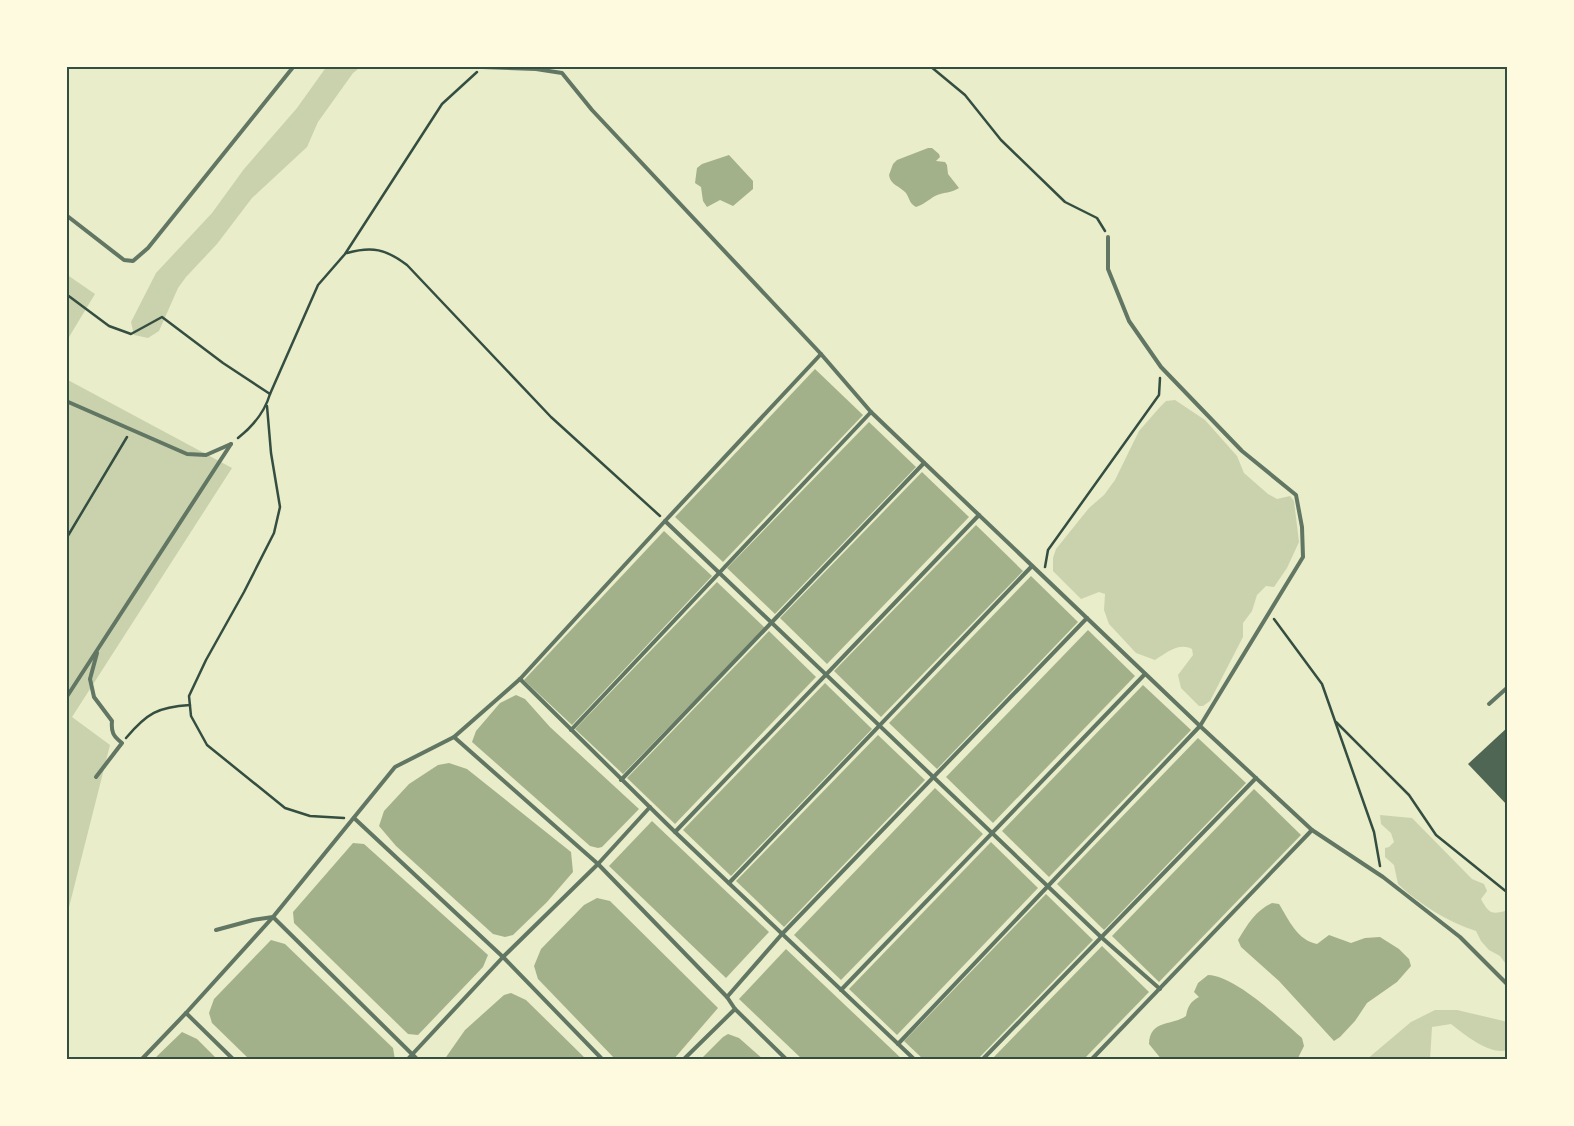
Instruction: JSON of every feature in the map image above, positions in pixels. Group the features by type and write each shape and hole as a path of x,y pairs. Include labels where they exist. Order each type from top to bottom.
{"lane":[{"path":"66,215 124,260 134,261 148,248 294,66"},
{"path":"482,67 536,69 562,74 592,110 821,354 871,412 1145,674 1312,830 1383,877 1460,937 1508,985"},
{"path":"898,1044 1200,726 1303,557 1302,527 1296,495 1242,451 1161,367 1128,320 1108,270 1108,237"},
{"path":"141,1060 273,917 395,768 454,737 520,679 821,354"},
{"path":"66,401 187,454 206,455 231,444"},
{"path":"571,730 871,412"},
{"path":"66,698 231,444"},
{"path":"621,780 924,463"},
{"path":"675,832 978,515"},
{"path":"665,521 1101,937 1160,989"},
{"path":"728,883 1032,566"},
{"path":"727,997 782,934 1086,618"},
{"path":"96,777 122,743 114,737 111,731 112,721 94,697 90,679 98,649"},
{"path":"841,990 1145,674"},
{"path":"520,679 621,780 915,1060"},
{"path":"1489,704 1508,687"},
{"path":"454,737 598,864 727,997 735,1009 787,1060"},
{"path":"982,1060 1256,778"},
{"path":"406,1060 503,958 598,864 650,807"},
{"path":"354,818 503,958 603,1060"},
{"path":"1091,1060 1312,830"},
{"path":"216,930 253,920 273,917"},
{"path":"273,917 418,1060"},
{"path":"683,1060 735,1009"},
{"path":"186,1013 234,1060"}],"path":[{"path":"930,66 965,95 1001,140 1065,202 1097,218 1108,237"},
{"path":"354,818 310,816 285,808 207,745 192,716 189,696 206,660 274,533 280,507 271,453 267,406 270,394 318,285 345,254 442,104 482,67"},
{"path":"345,254 364,248 378,250 397,257 407,265 551,417 665,521"},
{"path":"66,294 109,326 130,334 162,317 223,363 270,394"},
{"path":"1044,577 1048,550 1159,395 1161,367"},
{"path":"231,444 246,432 267,406"},
{"path":"66,539 132,430"},
{"path":"1268,612 1322,684 1374,832 1383,877"},
{"path":"122,743 136,726 150,714 169,706 190,705"},
{"path":"1335,721 1410,795 1436,835 1508,893"}],"shaded area":[{"path":"327,66 362,66 353,73 318,122 307,147 252,198 217,244 186,277 178,288 159,331 148,338 134,335 131,322 156,273 212,213 244,169 297,108"},
{"path":"932,148 939,154 940,157 936,161 945,162 948,174 959,188 935,196 916,207 906,193 891,181 889,175 893,164 897,160"},
{"path":"729,155 753,181 753,189 733,206 720,200 707,207 703,201 701,187 695,183 697,168 702,164"},
{"path":"66,274 95,294 66,342"},
{"path":"815,369 863,415 723,562 675,517"},
{"path":"66,379 232,468 72,717 110,745 66,919"},
{"path":"1175,400 1205,420 1237,456 1244,473 1268,494 1277,499 1290,496 1294,501 1299,542 1287,568 1274,587 1266,586 1257,595 1252,611 1243,623 1243,637 1210,701 1203,706 1199,706 1181,688 1178,675 1193,655 1192,649 1187,647 1177,648 1155,660 1136,653 1109,624 1104,610 1105,594 1099,592 1081,599 1053,571 1053,558 1056,549 1089,508 1104,495 1115,480 1139,431 1166,401"},
{"path":"869,422 916,467 775,614 727,568"},
{"path":"922,472 969,517 827,664 780,618"},
{"path":"976,525 1023,571 881,717 834,671"},
{"path":"664,531 712,576 572,725 524,680"},
{"path":"1031,576 1078,622 937,769 889,723"},
{"path":"717,582 765,628 623,774 575,729"},
{"path":"1088,630 1135,676 993,823 946,777"},
{"path":"769,631 816,677 675,824 627,778"},
{"path":"825,683 872,729 731,876 683,830"},
{"path":"1143,685 1191,730 1049,877 1002,831"},
{"path":"516,695 525,699 550,727 639,809 602,847 590,846 472,742 476,731 500,703"},
{"path":"878,735 925,780 784,927 736,881"},
{"path":"1198,738 1246,783 1104,930 1057,884"},
{"path":"449,763 467,769 571,852 573,872 547,902 513,935 505,937 493,934 396,846 379,826 384,811 409,784 438,765"},
{"path":"935,788 983,834 841,980 794,935"},
{"path":"1254,789 1301,835 1159,982 1112,936"},
{"path":"1380,815 1412,818 1472,879 1484,884 1487,891 1481,899 1486,908 1495,913 1508,910 1508,967 1500,956 1489,950 1481,941 1476,931 1434,912 1398,884 1394,865 1385,857 1385,848 1394,842 1391,833 1381,824"},
{"path":"652,821 769,932 726,978 609,866"},
{"path":"991,842 1038,888 897,1035 849,989"},
{"path":"353,843 364,844 488,955 483,967 418,1035 408,1034 294,923 293,912"},
{"path":"1046,894 1093,940 977,1060 924,1060 904,1041"},
{"path":"597,898 610,901 718,1008 673,1060 616,1060 538,979 534,966 541,949 584,905"},
{"path":"1272,903 1279,904 1294,928 1310,942 1317,944 1329,935 1351,943 1365,938 1380,937 1399,949 1409,959 1411,966 1397,982 1367,1003 1355,1021 1334,1041 1279,981 1241,947 1238,940 1248,924 1261,910"},
{"path":"271,940 285,944 393,1048 395,1060 250,1060 212,1023 209,1013 214,999"},
{"path":"1102,946 1149,992 1083,1060 991,1060"},
{"path":"786,949 903,1060 803,1060 739,999"},
{"path":"1208,975 1219,977 1245,991 1302,1038 1304,1046 1297,1060 1162,1060 1149,1044 1153,1030 1163,1024 1186,1016 1190,1005 1199,997 1194,992 1198,983"},
{"path":"511,993 526,1000 587,1060 444,1060 465,1030 504,995"},
{"path":"1435,1010 1457,1010 1508,1022 1508,1050 1493,1050 1485,1047 1451,1024 1432,1027 1430,1060 1366,1060 1411,1022"},
{"path":"182,1032 197,1039 218,1060 153,1060"},
{"path":"728,1034 739,1038 764,1060 700,1060"}],"building":[{"path":"1508,727 1508,806 1468,764"}]}
